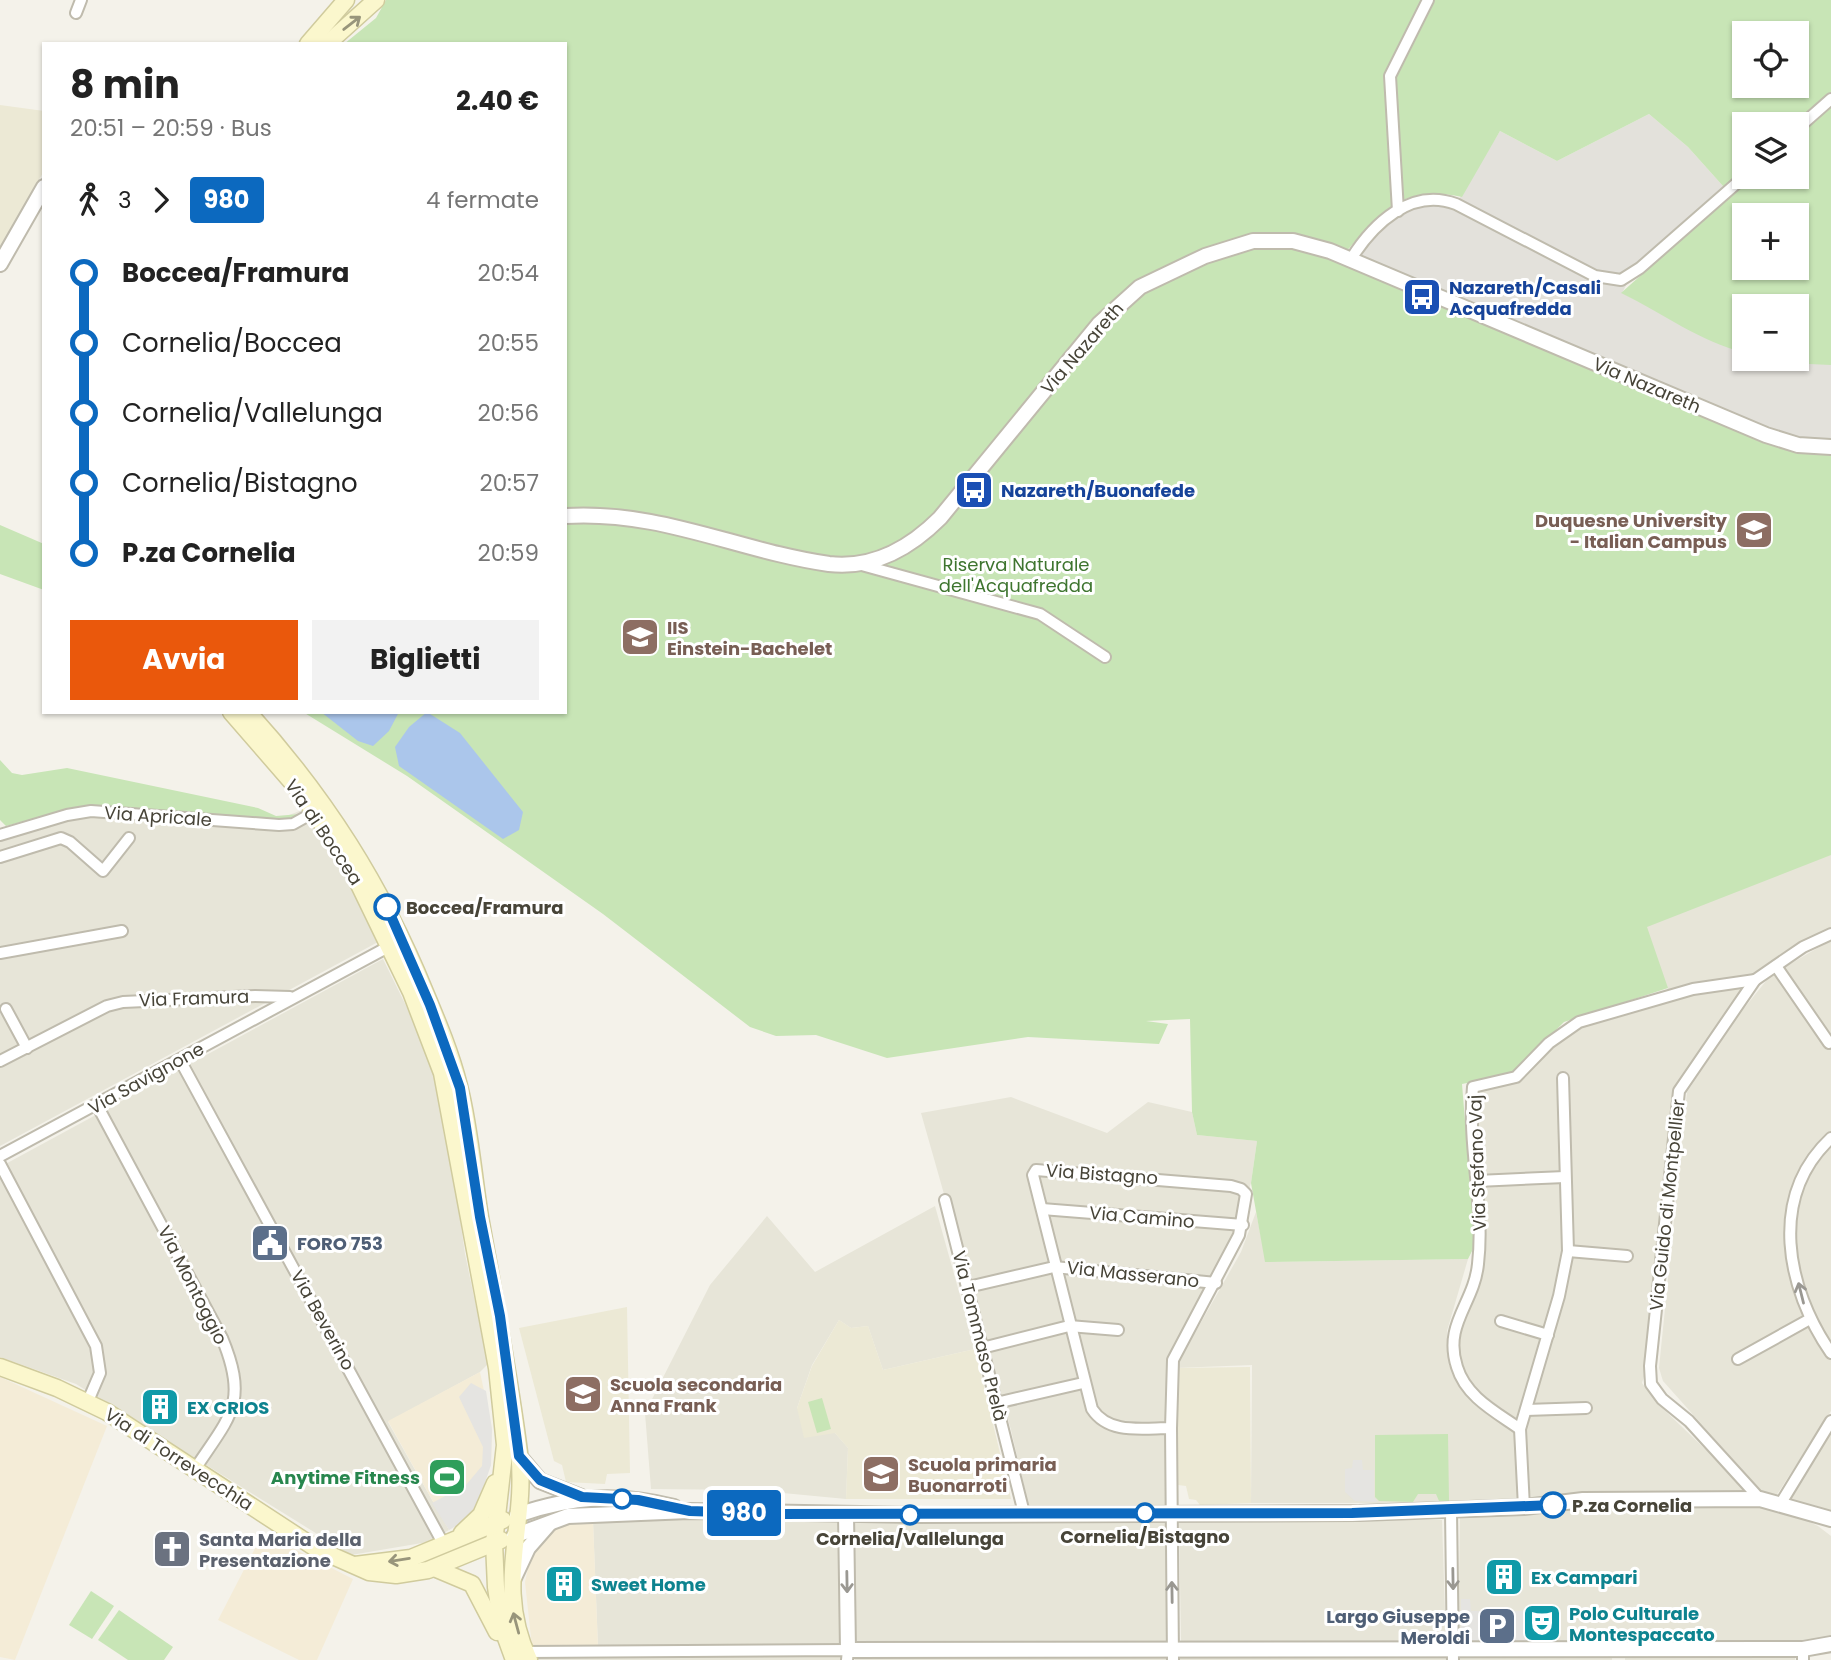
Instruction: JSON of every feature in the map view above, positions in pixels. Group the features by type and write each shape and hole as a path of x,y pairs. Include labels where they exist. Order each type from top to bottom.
{"main road":[{"path":"310,42 346,0"},
{"path":"329,42 376,0"},
{"name":"Via di Boccea","path":"233,714 320,808 390,946 426,1027 446,1088 512,1454 494,1543 497,1602 520,1656"},
{"name":"Via di Boccea","path":"250,714 320,808 386,907 430,1005 457,1079 500,1316 517,1515 513,1536 511,1584 520,1656"},
{"name":"Via di Torrevecchia","path":"0,1367 88,1401 317,1549 369,1573 388,1575 434,1568 513,1536"},
{"path":"444,1545 472,1525 485,1508 512,1454"},
{"path":"352,1565 404,1560 517,1515"},
{"path":"434,1568 471,1584 520,1656"}],"street":[{"path":"76,13 81,0"},
{"path":"1398,211 1390,76 1428,0"},
{"path":"1809,118 1831,99"},
{"path":"1350,259 1374,230 1398,211 1424,200 1451,202 1595,276 1615,281 1631,276 1732,187"},
{"path":"0,264 42,190"},
{"name":"Via Nazareth","path":"567,516 645,519 811,561 858,564 887,556 933,525 1115,307 1150,281 1205,256 1261,239 1293,241 1350,259 1766,435 1798,445 1831,447"},
{"path":"858,564 1040,614 1105,657"},
{"name":"Via Apricale","path":"0,835 67,815 91,811 279,825 293,824 320,808"},
{"name":"Via Apricale","path":"0,857 61,838 70,842 103,871 129,838"},
{"path":"0,953 122,931"},
{"name":"Via Guido di Montpellier","path":"1760,1499 1689,1422 1662,1399 1651,1384 1650,1372 1678,1095 1755,980 1830,936"},
{"name":"Via Framura","path":"0,1061 107,1006 122,1002 241,996 290,998 390,946"},
{"path":"1776,966 1829,1043"},
{"name":"Via Stefano Vaj","path":"1520,1429 1472,1393 1459,1373 1452,1349 1453,1331 1478,1267 1480,1215 1474,1086 1516,1077 1549,1043 1579,1021 1693,989 1755,980"},
{"name":"Via Savignone","path":"0,1156 290,998"},
{"path":"6,1009 27,1048"},
{"name":"Via Beverino","path":"180,1060 444,1545"},
{"path":"1524,1507 1520,1429 1548,1335 1568,1251 1563,1078"},
{"name":"Via Montoggio","path":"97,1105 222,1338 233,1365 237,1386 232,1412 195,1469"},
{"path":"1831,1138 1804,1169 1791,1205 1791,1245 1810,1319 1831,1353"},
{"path":"0,1164 96,1346 100,1373 88,1401"},
{"name":"Via Bistagno","path":"1171,1428 1124,1428 1108,1424 1094,1411 1083,1382 1054,1266 1033,1173 1039,1169 1236,1187 1246,1197 1243,1225 1216,1283 1173,1360 1173,1655"},
{"path":"1477,1181 1565,1177"},
{"name":"Via Tommaso Prelà","path":"945,1200 1024,1513"},
{"name":"Via Camino","path":"1042,1209 1243,1225"},
{"path":"1568,1251 1627,1256"},
{"name":"Via Masserano","path":"968,1287 1054,1266 1216,1283"},
{"path":"1738,1359 1810,1319"},
{"path":"1501,1321 1548,1335"},
{"path":"982,1348 1069,1326 1118,1330"},
{"path":"996,1404 1083,1382"},
{"path":"1526,1410 1586,1408"},
{"path":"1781,1503 1831,1421"},
{"path":"512,1454 540,1480 582,1497"},
{"path":"517,1515 582,1497 638,1500 690,1511"},
{"path":"513,1536 552,1521 582,1514 690,1511 846,1514 1451,1511 1583,1500 1760,1499 1781,1503 1830,1520"},
{"path":"1451,1511 1453,1655"},
{"path":"846,1514 848,1655"},
{"path":"511,1584 528,1548 552,1521"},
{"path":"520,1656 1803,1655 1831,1644"}],"shaded area":[{"path":"1236,0 1255,0 1267,11 1285,3 1285,0 1432,0 1392,70 1393,125 1383,145 1295,93 1288,144 1299,174 1293,241 1351,259 1342,276 1267,312 1237,345 1198,364 1132,293 1150,281 1136,270 1109,201 1138,191 1099,143 1093,130 1144,110"},
{"path":"0,105 42,111 42,174 0,247"},
{"path":"1649,114 1688,147 1731,195 1631,276 1622,293 1732,347 1732,371 1809,371 1809,364 1831,363 1831,439 1811,447 1766,435 1351,259 1374,230 1405,207 1428,199 1456,204 1500,131 1557,161"},
{"path":"78,807 284,817 302,810 342,868 378,942 0,1146 0,829"},
{"path":"1831,841 1831,931 1776,966 1734,986 1743,988 1674,1091 1647,1367 1642,1383 1657,1403 1752,1494 1531,1501 1524,1433 1515,1419 1476,1389 1461,1365 1456,1342 1483,1268 1477,1090 1515,1082 1575,1029 1672,1001 1642,917"},
{"path":"1831,940 1831,1411 1776,1496 1763,1493 1663,1381 1659,1368 1687,1092 1737,1017 1770,976"},
{"path":"383,959 414,1022 443,1100 465,1254 488,1364 480,1372 388,1422 449,1530 428,1542 351,1555 76,1384 0,1357 0,1167"},
{"path":"1011,1097 1107,1133 1148,1102 1192,1112 1197,1135 1257,1141 1251,1183 1236,1232 1168,1363 1166,1507 1029,1508 1011,1430 921,1113"},
{"path":"935,1206 975,1349 883,1370 868,1326 851,1328 839,1320 812,1365 797,1408 835,1433 848,1448 846,1499 752,1490 651,1489 645,1413 710,1285 767,1216 815,1272"},
{"path":"1256,1212 1266,1262 1468,1259 1447,1331 1449,1365 1466,1394 1516,1432 1519,1503 1251,1503 1252,1365 1175,1368 1241,1252"},
{"name":"Scuola secondaria Anna Frank","path":"627,1307 630,1473 607,1474 605,1484 566,1482 562,1465 554,1461 519,1328"},
{"path":"839,1320 851,1328 868,1326 883,1370 975,1349 1011,1499 846,1499 848,1448 835,1433 804,1438 797,1408 812,1366"},
{"path":"1250,1367 1251,1503 1200,1505 1196,1500 1189,1499 1186,1486 1178,1485 1175,1368"},
{"path":"480,1372 492,1429 491,1465 449,1530 388,1421"},
{"path":"0,1377 107,1426 15,1660 0,1657"},
{"path":"471,1383 486,1391 492,1429 491,1465 477,1506 463,1522 449,1530 432,1503 466,1485 482,1466 483,1447 459,1397"},
{"path":"1831,1434 1831,1513 1789,1501"},
{"path":"1353,1460 1362,1460 1363,1470 1374,1470 1374,1497 1377,1502 1355,1501 1345,1492 1345,1469 1352,1468"},
{"path":"1635,1504 1779,1507 1818,1526 1831,1536 1831,1640 1805,1646 1458,1645 1460,1516"},
{"path":"688,1517 840,1522 843,1646 598,1647 593,1521"},
{"path":"1172,1518 1168,1645 853,1646 854,1521"},
{"path":"1179,1520 1442,1520 1446,1643 1181,1643"},
{"path":"593,1521 598,1647 532,1647 525,1582 531,1555 549,1533 562,1525"},
{"path":"263,1533 353,1579 317,1660 299,1660 218,1620"},
{"name":"Largo Giuseppe Meroldi","path":"1461,1599 1470,1599 1471,1611 1532,1611 1532,1642 1461,1642"},
{"path":"844,1654 844,1660 536,1660 535,1656"},
{"path":"1795,1655 1795,1660 1625,1660 1625,1656"},
{"path":"1459,1656 1612,1657 1612,1660 1459,1660"},
{"path":"855,1657 1167,1657 1167,1660 855,1660"},
{"path":"1446,1658 1446,1660 1180,1660"}],"green space":[{"name":"Riserva Naturale dell'Acquafredda","path":"386,0 1831,0 1831,365 1809,364 1809,294 1732,294 1732,349 1712,342 1621,293 1731,195 1688,147 1649,114 1557,161 1500,131 1462,197 1421,195 1391,206 1339,260 1783,445 1787,449 1831,453 1831,855 1647,927 1668,988 1564,1022 1512,1074 1462,1084 1475,1245 1468,1259 1265,1262 1251,1183 1257,1141 1197,1135 1192,1112 1190,1019 1146,1021 1168,1024 1159,1044 1028,1037 887,1058 816,1035 776,1036 750,1027 603,914 407,776 306,714 567,714 567,42 346,42 376,18"},
{"path":"0,525 42,543 42,589 0,574"},
{"path":"0,760 12,773 22,775 67,768 258,808 276,816 300,814 285,820 78,807 6,826 0,820"},
{"path":"822,1398 831,1429 817,1433 808,1402"},
{"path":"1448,1434 1449,1501 1439,1501 1436,1494 1418,1494 1413,1502 1379,1501 1375,1497 1375,1435"},
{"path":"91,1591 114,1606 92,1639 69,1625"},
{"path":"119,1610 173,1647 164,1660 128,1660 98,1640"}],"water":[{"path":"324,714 398,714 389,731 373,746 358,741"},
{"path":"425,714 430,714 460,733 523,812 519,830 503,839 399,766 395,747 409,727"}],"bus line":[{"name":"980","path":"387,907 430,1005 460,1088 480,1217 509,1372 519,1456 534,1476 546,1484 582,1497 638,1500 690,1511 775,1514 1352,1513 1553,1505"}],"place":[{"name":"Nazareth/Casali Acquafredda","path":"1422,297"},
{"name":"Nazareth/Buonafede","path":"974,490"},
{"name":"Duquesne University - Italian Campus","path":"1754,530"},
{"name":"IIS Einstein-Bachelet","path":"640,637"},
{"name":"Boccea/Framura","path":"387,907"},
{"name":"FORO 753","path":"270,1243"},
{"name":"Scuola secondaria Anna Frank","path":"583,1394"},
{"name":"EX CRIOS","path":"160,1407"},
{"name":"Scuola primaria Buonarroti","path":"881,1474"},
{"name":"Anytime Fitness","path":"447,1477"},
{"name":"P.za Cornelia","path":"1553,1505"},
{"name":"Cornelia/Bistagno","path":"1145,1513"},
{"name":"Cornelia/Vallelunga","path":"910,1515"},
{"name":"Santa Maria della Presentazione","path":"172,1549"},
{"name":"Ex Campari","path":"1504,1577"},
{"name":"Sweet Home","path":"564,1584"},
{"name":"Polo Culturale Montespaccato","path":"1542,1623"},
{"name":"Largo Giuseppe Meroldi","path":"1497,1626"}]}
